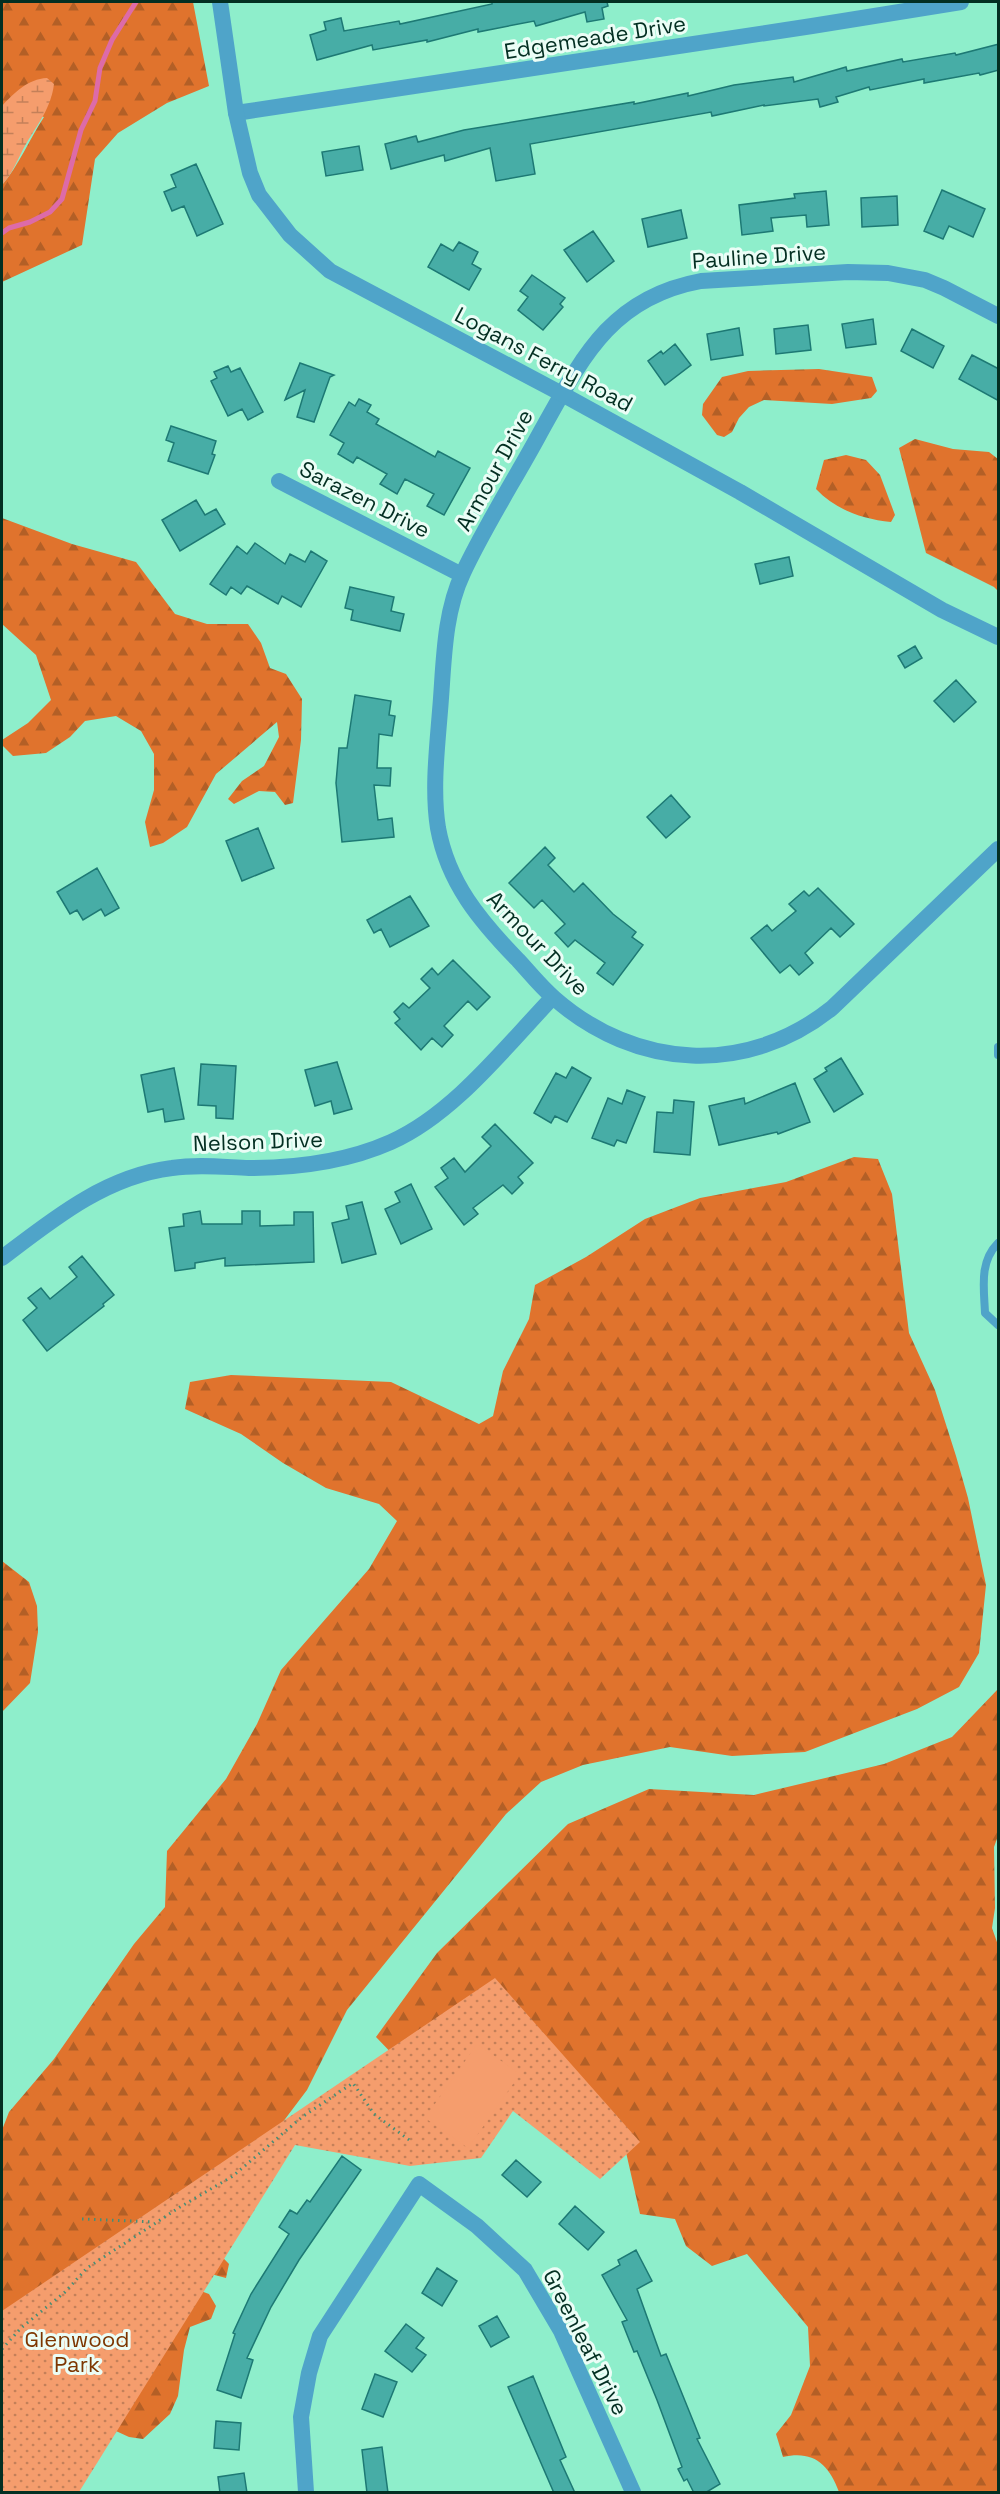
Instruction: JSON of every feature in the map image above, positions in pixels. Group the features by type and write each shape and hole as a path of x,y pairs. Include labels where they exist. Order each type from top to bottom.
{"street":[{"name":"Logans Ferry Road","path":"220,2 236,113 250,173 259,195 290,236 330,271 348,283 425,320 740,492 942,610 999,637"},
{"name":"Edgemeade Drive","path":"236,113 961,2"},
{"name":"Pauline Drive","path":"562,394 593,346 615,321 654,295 691,283 848,272 888,273 910,277 944,288 999,316"},
{"name":"Armour Drive","path":"562,394 462,575 451,609 446,644 435,789 440,834 447,865 470,907 485,926 553,997 606,1034 657,1052 673,1055 714,1056 771,1044 801,1030 832,1008 999,849"},
{"name":"Sarazen Drive","path":"279,481 462,575"},
{"name":"Nelson Drive","path":"2,1258 56,1217 83,1200 143,1173 196,1166 273,1168 317,1163 350,1157 393,1141 413,1131 451,1103 553,997"},
{"name":"Greenleaf Drive","path":"306,2493 301,2417 309,2373 321,2336 419,2184 477,2226 525,2270 561,2331 633,2493"}],"lane":[{"path":"999,1047 999,1054"},
{"path":"999,1243 993,1249 983,1273 985,1312 999,1325"}],"path":[{"path":"2,2349 21,2328 65,2292 87,2268 233,2176 302,2117 353,2083 374,2114 412,2142"},
{"path":"82,2218 156,2223"}],"green space":[{"path":"2,2 193,2 209,86 167,103 118,133 95,159 82,245 2,282 2,185 44,117 2,106"},
{"path":"47,78 54,84 47,108 2,185 2,106 28,84"},
{"path":"819,369 872,377 877,391 871,398 832,404 764,400 749,407 739,418 732,432 724,437 717,435 702,415 703,404 722,377 748,371"},
{"path":"915,439 953,449 989,452 998,459 998,591 926,553 899,448"},
{"path":"846,455 866,460 880,475 895,515 891,522 870,519 850,512 832,503 816,489 824,460"},
{"path":"2,518 72,544 136,562 175,614 207,624 248,624 261,643 270,668 286,674 302,699 301,740 293,803 285,805 275,792 259,791 234,804 228,799 242,781 264,766 279,737 277,722 216,774 187,827 163,843 150,847 145,822 154,790 154,754 141,731 116,716 85,721 70,737 46,753 13,756 2,745 2,740 28,723 51,700 36,655 2,624"},
{"path":"854,1157 878,1159 892,1194 909,1333 935,1390 956,1456 968,1498 986,1585 979,1653 959,1687 917,1709 805,1752 732,1756 670,1747 583,1765 541,1782 506,1814 347,2010 307,2090 199,2233 229,2264 226,2278 207,2273 190,2287 209,2294 216,2306 211,2319 190,2327 184,2350 178,2396 170,2414 143,2439 129,2437 105,2426 2,2492 2,2130 9,2112 54,2059 134,1944 165,1907 167,1851 226,1779 257,1724 281,1670 369,1569 397,1521 379,1504 326,1488 283,1463 241,1434 185,1409 190,1382 231,1375 391,1382 479,1424 493,1416 503,1371 529,1319 535,1285 586,1257 645,1219 700,1198 786,1182"},
{"path":"2,1561 29,1582 37,1606 38,1632 30,1683 2,1712"},
{"path":"998,1689 998,1836 994,1847 995,1908 992,1928 998,1945 998,2492 839,2492 830,2474 819,2461 794,2455 783,2457 776,2434 791,2415 810,2366 808,2327 747,2254 712,2266 686,2246 675,2219 640,2214 623,2139 400,2062 376,2037 437,1953 568,1824 649,1789 754,1795 884,1764 952,1737"},
{"name":"Glenwood Park","path":"495,1978 640,2142 600,2179 513,2111 481,2158 410,2166 295,2145 79,2492 2,2492 2,2311"},
{"path":"477,2044 520,2074 468,2148 425,2118"}],"building":[{"path":"492,2 607,2 608,6 602,8 604,19 587,22 585,12 536,26 534,21 478,32 478,29 427,42 427,40 373,50 372,45 317,60 310,35 326,30 324,22 341,18 344,31 399,21 400,24 492,4"},
{"path":"999,44 999,70 980,75 979,73 924,83 924,79 870,90 869,87 836,97 838,102 820,107 818,99 764,105 712,116 711,112 530,144 535,174 496,181 490,148 445,161 444,155 391,169 385,144 416,136 418,142 464,130 634,102 634,104 688,93 688,96 734,85 793,77 794,82 846,67 847,71 902,59 903,62 955,53 956,55"},
{"path":"359,146 363,170 326,176 322,152"},
{"path":"196,164 223,224 197,236 184,206 172,211 164,192 176,187 171,175"},
{"path":"942,190 985,209 973,237 949,226 943,239 924,231"},
{"path":"826,191 829,225 807,227 806,215 771,218 773,231 742,235 739,205 795,198 794,194"},
{"path":"897,196 898,225 862,227 861,198"},
{"path":"681,210 687,238 648,247 642,219"},
{"path":"593,231 614,261 587,282 564,250"},
{"path":"459,242 478,252 472,264 481,269 469,290 428,267 441,244 453,251"},
{"path":"532,275 565,298 560,304 563,307 543,330 518,310 528,297 520,291"},
{"path":"873,319 876,344 846,348 842,324"},
{"path":"808,325 811,350 776,354 774,329"},
{"path":"739,328 743,355 711,360 707,334"},
{"path":"912,329 944,346 933,368 901,351"},
{"path":"675,344 691,365 665,385 648,361 661,351 663,354"},
{"path":"972,355 999,369 999,401 959,379"},
{"path":"300,363 334,375 330,377 314,422 297,417 305,390 285,400"},
{"path":"228,366 231,372 240,368 263,412 248,420 242,409 228,416 211,381 217,378 214,372"},
{"path":"359,399 371,405 367,412 379,419 376,424 435,457 438,451 470,468 444,515 427,506 434,494 405,479 397,494 380,484 387,474 357,457 353,463 338,454 344,443 330,435 349,402 355,406"},
{"path":"171,426 216,441 212,454 215,455 208,474 168,461 174,443 166,440"},
{"path":"196,500 205,515 216,509 225,524 180,551 162,520"},
{"path":"255,543 285,564 290,554 305,562 311,551 327,561 301,607 282,596 278,604 247,586 241,594 231,587 226,595 210,584 237,546 247,554"},
{"path":"789,557 793,576 760,584 755,564"},
{"path":"350,587 394,597 391,611 404,614 400,631 351,620 353,610 345,608"},
{"path":"915,646 922,658 905,668 898,656"},
{"path":"956,680 976,702 954,722 934,701"},
{"path":"355,695 391,701 389,715 395,716 392,736 379,734 377,768 391,768 390,786 374,785 378,820 392,818 394,837 342,842 336,783 339,748 347,748"},
{"path":"671,795 690,817 666,838 647,817"},
{"path":"258,828 274,868 242,881 226,841"},
{"path":"545,847 555,858 548,865 574,892 583,883 613,914 636,932 632,937 643,945 613,985 597,973 605,963 575,940 568,947 555,933 565,924 542,900 534,908 509,883"},
{"path":"97,868 119,908 105,916 101,909 83,920 77,910 70,914 57,892"},
{"path":"818,888 854,924 840,937 831,928 805,953 813,963 799,975 790,965 780,973 751,938 767,925 772,931 796,911 789,904 804,891 809,896"},
{"path":"410,896 429,926 390,947 381,929 374,933 367,920"},
{"path":"453,960 490,997 477,1010 468,1001 444,1026 453,1035 442,1047 432,1038 421,1050 395,1023 400,1019 394,1012 403,1003 409,1008 430,988 421,979 432,968 438,975"},
{"path":"841,1058 863,1094 834,1112 814,1079 827,1071 825,1068"},
{"path":"337,1062 352,1109 334,1114 331,1101 315,1106 305,1070"},
{"path":"201,1064 236,1066 233,1119 216,1118 216,1106 198,1105"},
{"path":"572,1067 591,1078 567,1122 555,1116 551,1123 534,1113 556,1073 566,1078"},
{"path":"174,1068 184,1119 165,1122 163,1109 148,1112 141,1075"},
{"path":"795,1083 810,1122 778,1134 777,1132 719,1145 709,1106 744,1098 745,1104"},
{"path":"627,1090 645,1097 626,1143 617,1140 614,1146 592,1138 608,1098 622,1104"},
{"path":"674,1100 694,1102 690,1155 654,1152 657,1112 673,1113"},
{"path":"495,1124 533,1163 518,1177 523,1183 512,1194 503,1185 473,1208 478,1214 464,1225 435,1187 448,1178 441,1168 454,1158 465,1172 491,1146 482,1137"},
{"path":"411,1184 432,1229 401,1244 385,1209 400,1202 395,1192"},
{"path":"362,1202 376,1254 342,1263 332,1223 349,1219 346,1206"},
{"path":"200,1211 202,1224 242,1224 242,1211 260,1211 260,1226 294,1225 294,1212 313,1212 314,1262 225,1266 225,1258 195,1263 195,1268 175,1271 169,1228 184,1226 183,1214"},
{"path":"82,1256 114,1295 103,1304 104,1306 47,1351 23,1320 37,1308 28,1298 41,1288 50,1299 77,1277 69,1267"},
{"path":"342,2156 361,2170 299,2260 271,2307 247,2358 253,2360 241,2398 217,2390 235,2334 233,2333 251,2294 289,2234 279,2227 290,2210 297,2214 307,2200 310,2202"},
{"path":"516,2160 541,2182 527,2197 502,2175"},
{"path":"575,2206 604,2232 588,2250 559,2224"},
{"path":"636,2250 652,2281 637,2289 661,2356 666,2354 700,2438 697,2439 720,2484 705,2493 694,2493 687,2479 684,2481 678,2469 682,2467 657,2400 637,2351 634,2352 622,2322 627,2320 602,2275 620,2265 618,2260"},
{"path":"437,2268 457,2281 442,2306 422,2293"},
{"path":"497,2316 509,2337 491,2347 479,2326"},
{"path":"406,2324 424,2338 416,2348 426,2355 412,2372 385,2351"},
{"path":"375,2374 397,2382 383,2417 362,2409"},
{"path":"533,2376 566,2457 560,2460 575,2493 554,2493 508,2387"},
{"path":"216,2421 241,2423 239,2450 214,2448"},
{"path":"382,2447 388,2493 367,2493 362,2450"},
{"path":"244,2473 247,2493 220,2493 218,2477"}],"waterway":[{"path":"2,233 50,212 62,199 81,130 95,101 100,68 112,40 136,2"}]}
